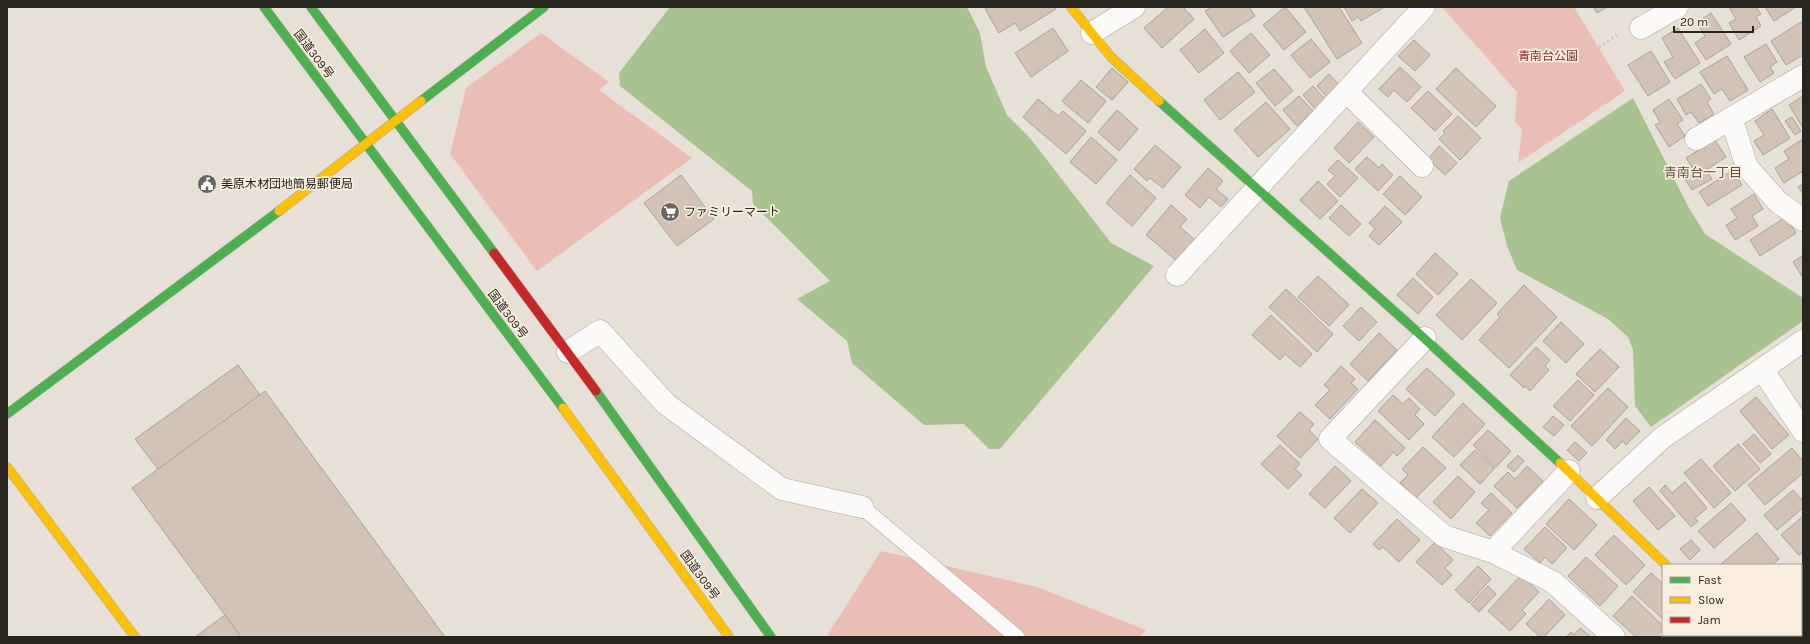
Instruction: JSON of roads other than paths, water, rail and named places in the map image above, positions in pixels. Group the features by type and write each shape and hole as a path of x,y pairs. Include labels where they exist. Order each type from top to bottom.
{"main road":[{"name":"国道309号","path":"264,7 574,422 729,637"},
{"name":"国道309号","path":"311,7 568,352 771,637"},
{"path":"7,414 366,144 544,7"},
{"path":"1071,7 1111,56 1232,168 1258,189 1425,338 1569,471 1665,564"},
{"path":"7,467 135,637"}],"street":[{"path":"1092,33 1134,7"},
{"path":"1177,275 1258,189 1424,7"},
{"path":"1641,28 1677,7"},
{"path":"1696,139 1803,76"},
{"path":"1347,92 1422,166"},
{"path":"1731,118 1747,167 1778,202 1803,220"},
{"path":"568,352 600,331 666,404 782,489 862,507"},
{"path":"1425,338 1330,439 1444,536 1493,552 1553,582 1614,637"},
{"path":"1597,498 1662,438 1803,341"},
{"path":"1762,369 1803,431"},
{"path":"1493,552 1569,471"}],"lane":[{"path":"862,507 1017,637"}],"place":[{"name":"美原木材団地簡易郵便局","path":"207,184"},
{"name":"ファミリーマート","path":"670,212"}],"district":[{"name":"青南台一丁目","path":"1703,172"}],"park label":[{"name":"青南台公園","path":"1548,56"}]}
